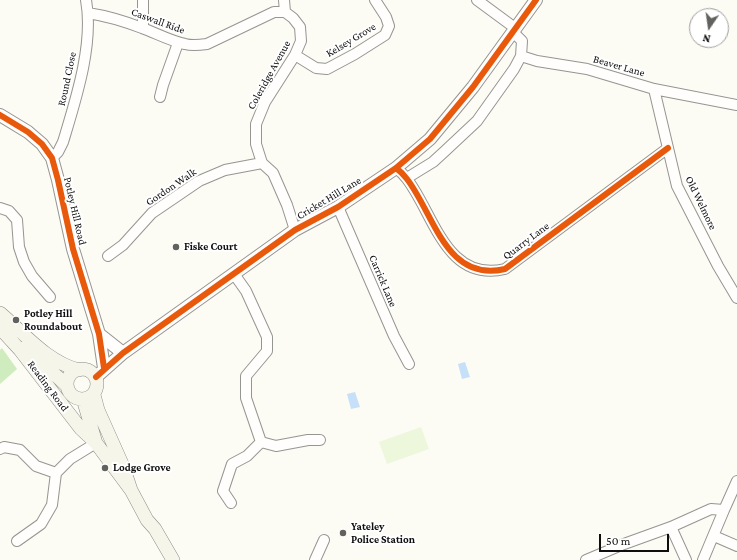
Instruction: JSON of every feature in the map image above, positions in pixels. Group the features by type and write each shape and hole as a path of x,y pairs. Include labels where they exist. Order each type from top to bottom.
{"main road":[{"name":"Reading Road","path":"0,313 47,354 71,368 100,372 98,385 89,397 96,443"},
{"name":"Reading Road","path":"0,327 13,335 67,386"},
{"name":"Reading Road","path":"0,327 20,350 81,430 96,443 131,490 147,520 155,529 172,560"},
{"name":"Reading Road","path":"79,370 71,373 67,381 69,392 74,397 89,397"},
{"name":"Reading Road","path":"89,397 98,410 123,466 131,490"},
{"name":"Reading Road","path":"147,520 149,533 162,560"}],"street":[{"name":"Round Close","path":"52,158 64,142 84,59 88,31 88,12 86,0"},
{"path":"143,0 143,28"},
{"path":"284,0 285,12"},
{"name":"Kelsey Grove","path":"296,55 316,68 327,69 355,54 385,35 389,26 386,17 375,0"},
{"path":"407,178 441,155 477,121 514,69 521,56 522,41 514,30 476,0"},
{"name":"Cricket Hill Lane","path":"100,372 123,353 295,230 338,207 396,168 430,139 473,87 536,0"},
{"name":"Caswall Ride","path":"88,12 109,16 186,45 207,44 274,12 285,12"},
{"name":"Coleridge Avenue","path":"285,12 293,18 300,27 301,41 296,55 264,102 256,124 256,144 262,163 273,173 287,205 295,230"},
{"path":"160,97 178,42"},
{"name":"Beaver Lane","path":"521,56 537,61 587,69 654,89 737,105"},
{"name":"Old Welmore","path":"654,89 677,186 718,266 737,298"},
{"name":"Potley Hill Road","path":"0,115 28,132 42,144 52,158 73,248 98,334 100,372"},
{"name":"Quarry Lane","path":"396,168 407,178 445,246 454,257 471,267 484,271 496,272 505,269 668,148"},
{"name":"Gordon Walk","path":"108,256 123,245 152,213 199,181 225,170 262,163"},
{"name":"Carrick Lane","path":"338,207 394,336 409,364"},
{"path":"0,208 10,211 17,220 19,247 24,262 32,276 50,297"},
{"path":"234,274 246,290 267,337 267,351 246,376 246,398 261,442"},
{"path":"98,334 123,353"},
{"path":"261,442 276,446 308,440 320,440"},
{"path":"230,503 223,491 232,464 247,456 261,442"},
{"path":"17,540 40,524 52,505 56,473 70,459 96,443"},
{"path":"0,449 4,447 20,450 36,466 56,473"},
{"path":"703,560 737,481"},
{"path":"586,560 671,527 711,509 724,510"},
{"path":"671,527 686,560"},
{"path":"714,536 737,546"},
{"path":"315,560 324,540"}],"green space":[{"path":"2,348 17,369 0,384 0,350"},
{"path":"421,427 429,449 387,464 379,442"}],"water":[{"path":"465,362 470,377 462,379 458,364"},
{"path":"355,392 360,407 351,409 347,394"}],"cycle path":[{"path":"96,377 123,353 295,230 338,207 396,168 430,139 473,87 536,0"},
{"path":"0,115 28,132 42,144 52,158 73,249 99,334 104,368"},
{"path":"396,168 402,173 417,193 434,227 455,256 469,266 485,271 505,269 668,148"}],"place":[{"name":"Fiske Court","path":"176,247"},
{"name":"Potley Hill Roundabout","path":"16,320"},
{"name":"Lodge Grove","path":"105,468"},
{"name":"Yateley Police Station","path":"343,533"}]}
